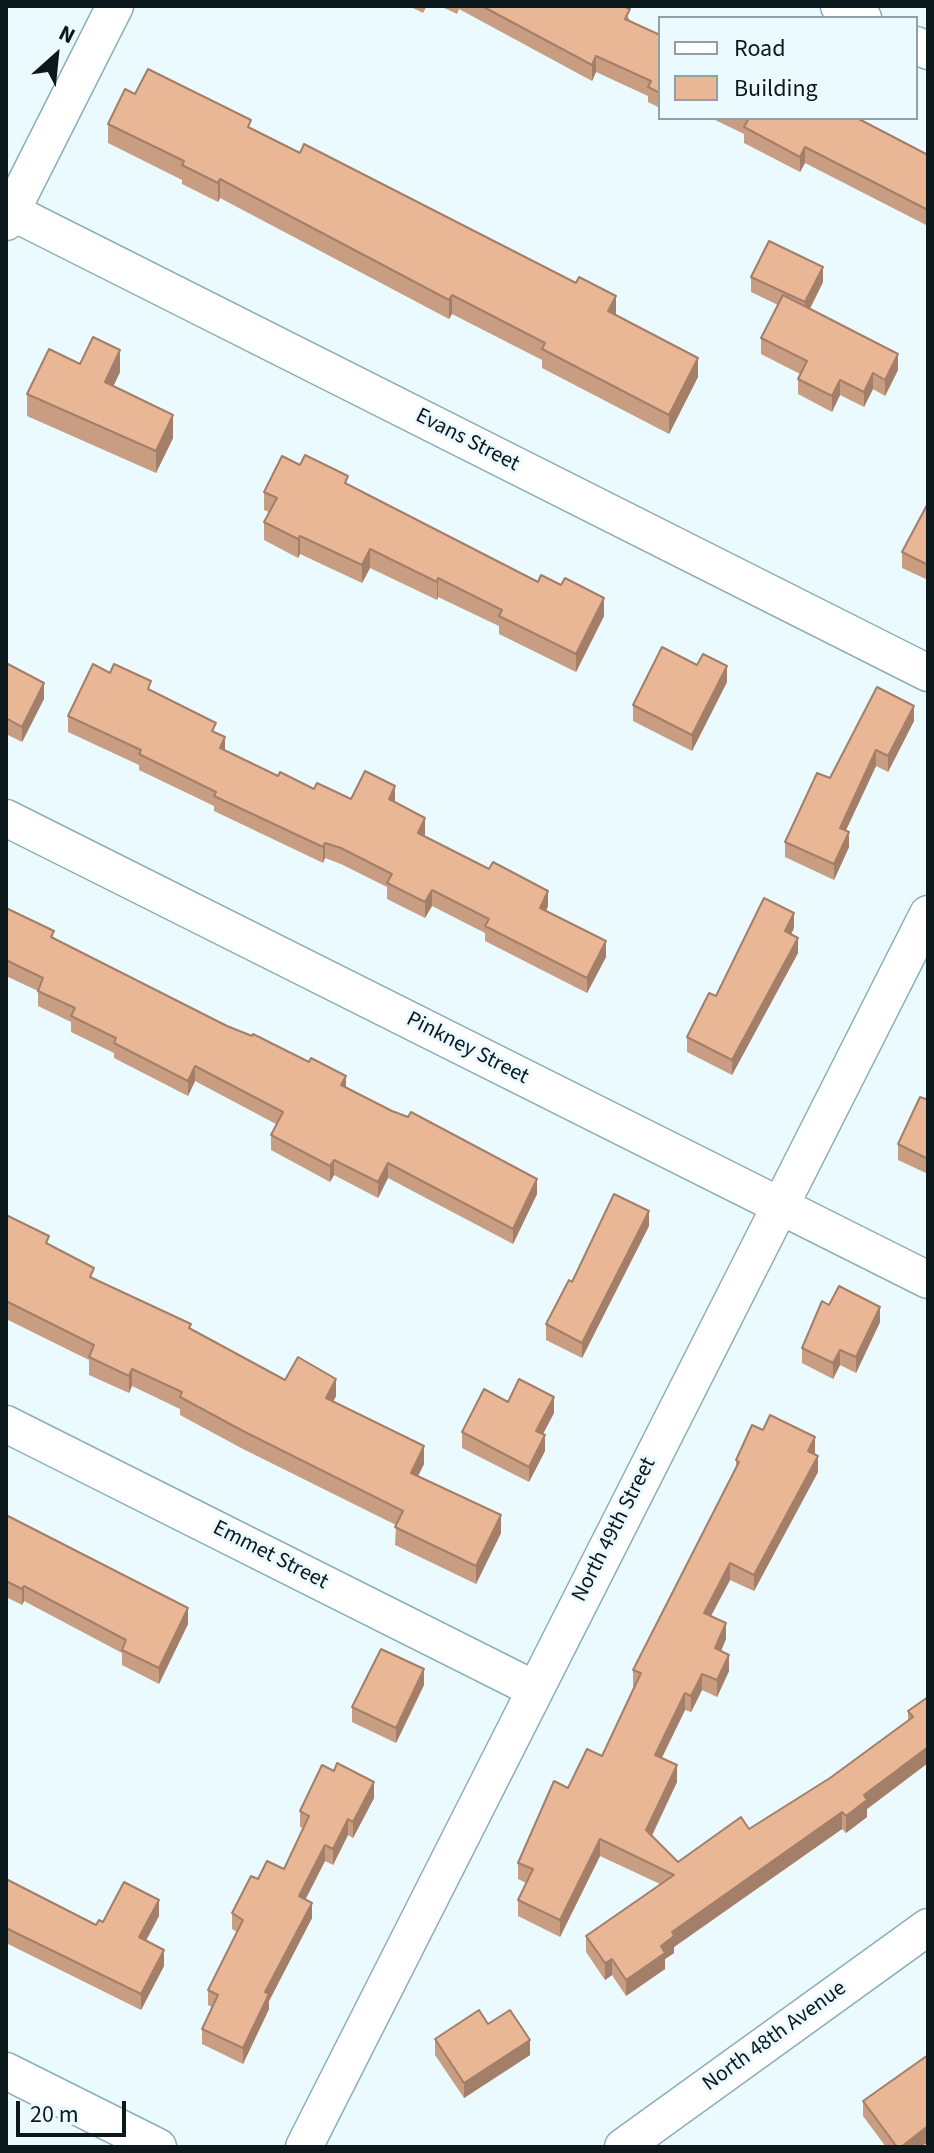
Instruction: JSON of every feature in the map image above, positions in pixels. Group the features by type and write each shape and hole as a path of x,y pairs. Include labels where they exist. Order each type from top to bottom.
{"street":[{"path":"8,214 115,6"},
{"path":"839,6 859,16"},
{"name":"Evans Street","path":"8,214 928,673"},
{"name":"Pinkney Street","path":"6,818 928,1280"},
{"name":"North 49th Street","path":"304,2147 928,914"},
{"name":"Emmet Street","path":"6,1424 534,1689"},
{"name":"North 48th Avenue","path":"623,2147 928,1927"},
{"path":"6,2071 158,2147"}],"building":[{"path":"482,6 623,6 630,9 625,19 658,34 658,92 648,87 651,81 596,56 592,65"},
{"path":"148,69 251,120 248,127 300,153 304,144 576,283 579,277 616,296 608,311 698,358 669,415 542,349 545,343 452,295 449,300 220,179 218,183 182,165 184,161 108,124 125,89 135,94"},
{"path":"748,120 861,120 928,155 928,210 805,147 800,157 744,127"},
{"path":"769,241 823,267 805,302 751,277"},
{"path":"783,295 898,354 885,380 873,373 864,392 840,380 832,396 798,379 807,361 761,338"},
{"path":"93,337 120,350 105,382 173,415 156,451 27,394 49,349 80,364"},
{"path":"305,455 348,476 345,483 538,582 541,575 561,585 565,578 604,598 576,654 499,616 502,610 370,549 362,565 264,522 277,498 264,492 282,456 300,465"},
{"path":"928,503 928,565 902,552"},
{"path":"662,647 697,665 703,654 727,666 692,735 633,705"},
{"path":"6,663 44,683 22,727 6,718"},
{"path":"93,664 110,673 114,664 151,681 148,689 216,723 212,731 225,737 220,748 278,776 280,772 314,789 317,783 351,799 365,771 395,786 389,799 425,818 418,833 489,869 493,862 548,891 540,908 606,941 587,978 485,926 489,919 432,890 425,902 387,883 392,874 341,848 325,843 323,847 214,796 216,792 139,754 141,750 68,716"},
{"path":"877,687 914,706 888,756 876,750 840,828 849,832 834,864 785,842 817,773 830,778"},
{"path":"764,898 794,913 785,931 798,938 732,1060 687,1037 709,993 716,996"},
{"path":"6,908 54,931 51,937 227,1026 253,1034 309,1062 311,1058 346,1076 341,1085 392,1111 408,1117 411,1112 537,1179 513,1229 388,1163 378,1182 334,1160 330,1166 271,1135 283,1112 195,1066 188,1081 114,1043 116,1038 71,1016 75,1008 38,991 43,978 6,960"},
{"path":"920,1097 928,1100 928,1159 898,1144"},
{"path":"614,1194 649,1211 582,1343 546,1324 569,1280 572,1282"},
{"path":"6,1215 49,1236 46,1243 94,1268 90,1277 191,1324 189,1328 285,1380 298,1357 336,1379 326,1398 424,1446 411,1473 501,1515 476,1566 395,1527 403,1511 243,1431 180,1397 182,1392 132,1369 129,1376 89,1357 94,1345 6,1301"},
{"path":"839,1286 880,1307 856,1357 840,1350 833,1363 802,1348 822,1301 829,1305"},
{"path":"519,1379 554,1397 536,1431 545,1435 529,1467 462,1432 484,1389 508,1402"},
{"path":"770,1415 815,1437 808,1451 818,1456 754,1575 730,1563 704,1613 726,1623 715,1648 729,1655 717,1680 702,1674 691,1696 685,1693 655,1755 677,1765 646,1830 678,1862 741,1817 749,1829 830,1778 913,1717 908,1711 928,1697 928,1747 864,1795 867,1800 846,1816 842,1812 672,1932 674,1936 661,1946 665,1953 626,1980 612,1959 605,1963 586,1936 674,1875 600,1839 560,1920 518,1900 533,1869 518,1863 554,1781 568,1788 587,1749 602,1756 641,1673 633,1670 739,1462 736,1460 752,1425 763,1430"},
{"path":"6,1515 188,1608 159,1668 122,1650 126,1640 24,1586 22,1589 6,1581"},
{"path":"381,1649 424,1669 396,1728 352,1707"},
{"path":"337,1763 374,1782 353,1822 348,1819 333,1849 325,1845 299,1896 312,1903 265,1992 269,1994 243,2048 202,2029 218,1995 208,1990 243,1920 232,1913 251,1876 258,1879 267,1861 284,1869 309,1816 300,1811 322,1765 334,1771"},
{"path":"6,1879 96,1925 99,1920 103,1922 124,1882 159,1900 139,1937 164,1950 141,1994 6,1928"},
{"path":"479,2010 488,2024 510,2010 530,2040 464,2083 435,2039"},
{"path":"928,2055 928,2126 897,2147 863,2101"}]}
